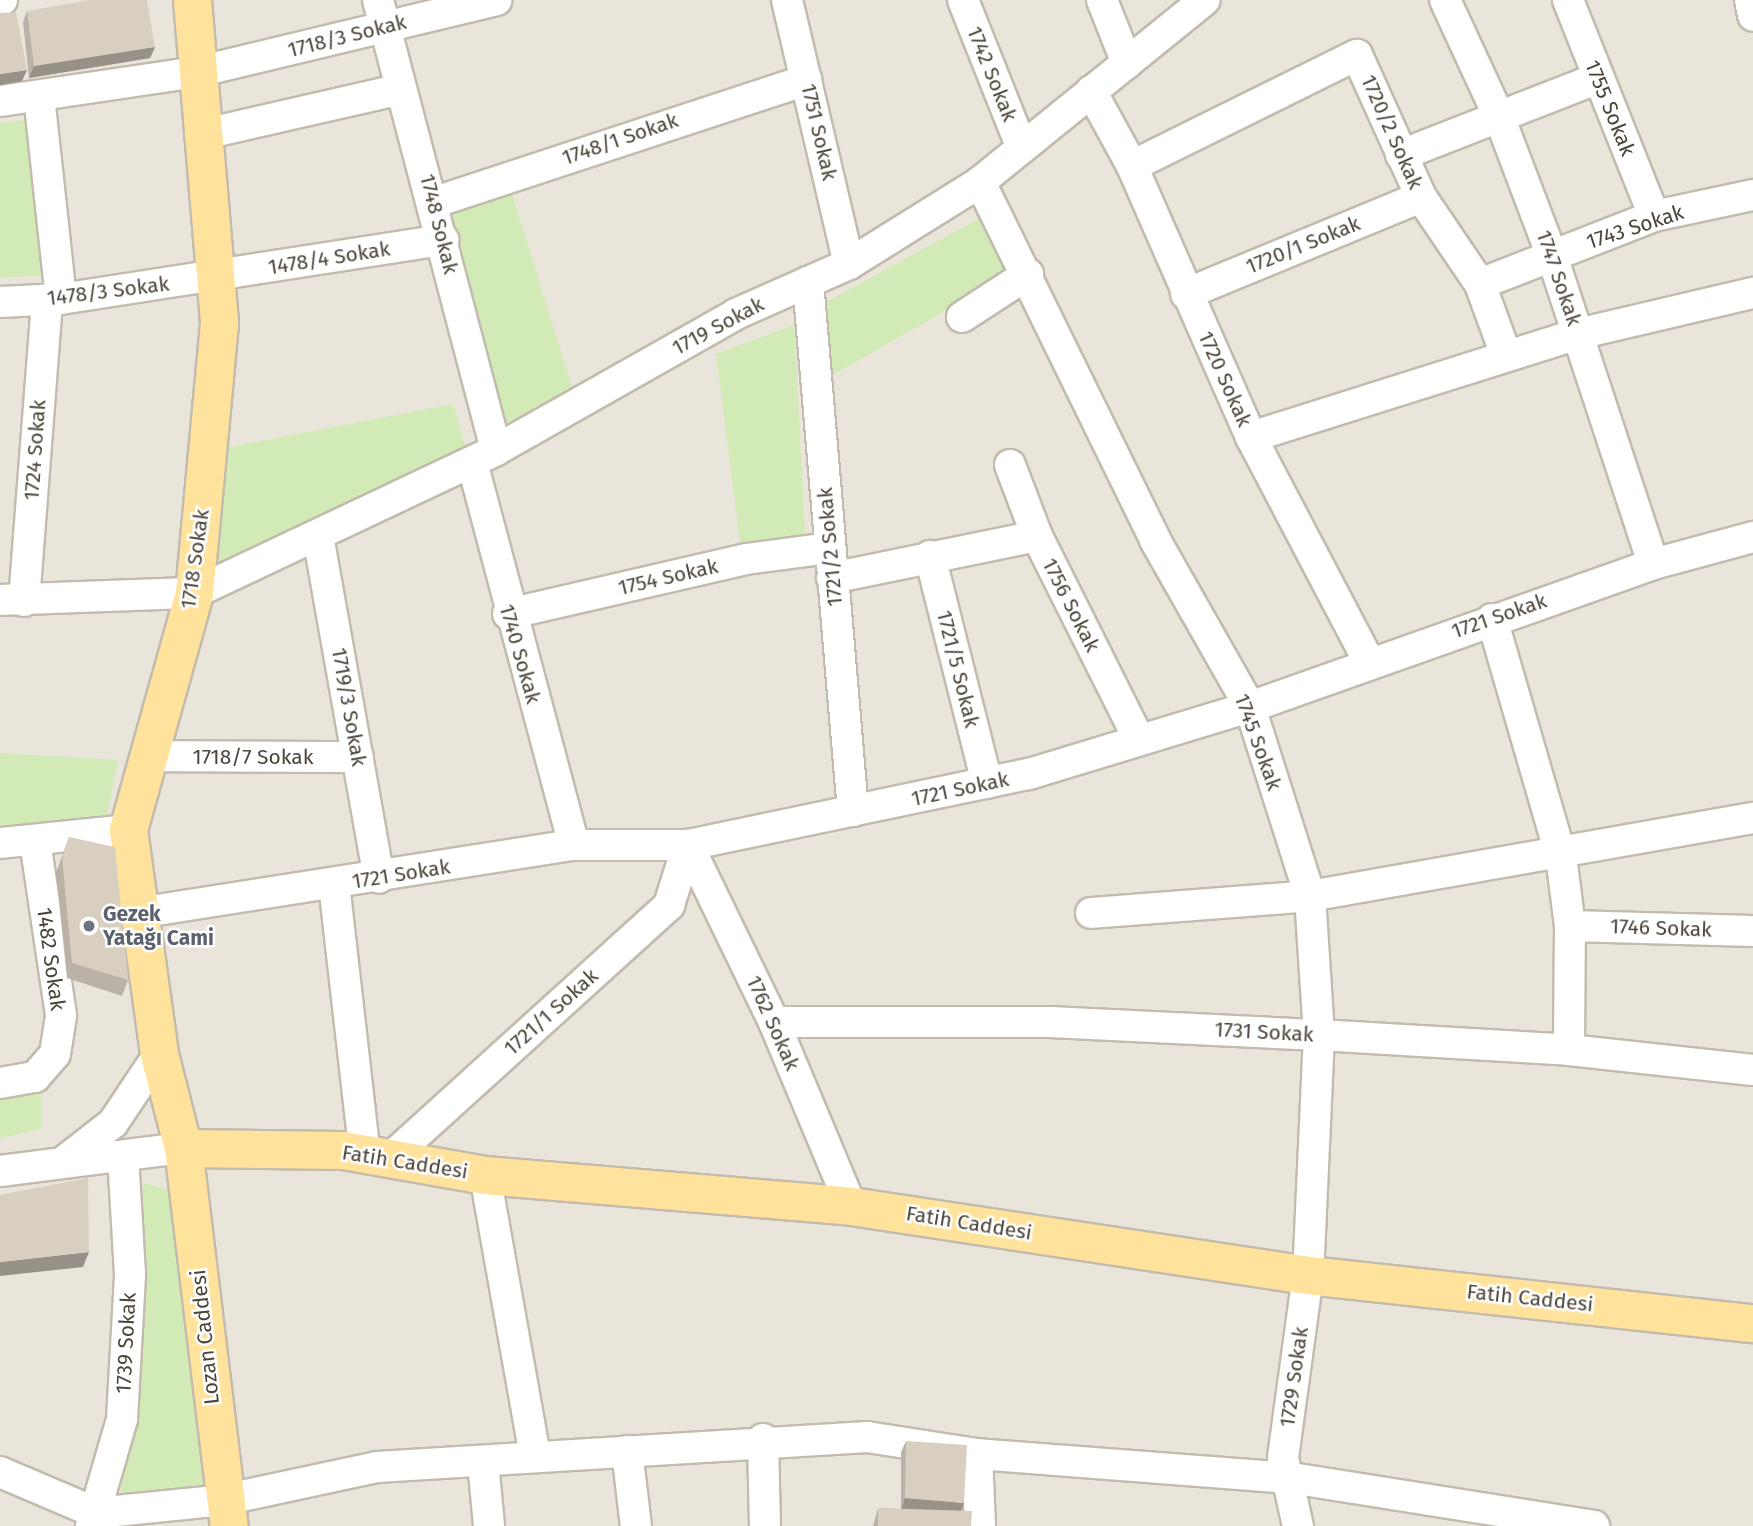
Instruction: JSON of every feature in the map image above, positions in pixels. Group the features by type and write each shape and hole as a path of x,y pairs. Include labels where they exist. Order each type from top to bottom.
{"main road":[{"name":"1718 Sokak","path":"183,1148 159,1054 128,830 194,593 219,323 200,135 192,0"},
{"name":"Fatih Caddesi","path":"183,1148 376,1158 485,1175 851,1206 1308,1275 1753,1323"},
{"name":"Lozan Caddesi","path":"183,1148 226,1513"}],"street":[{"name":"1718/3 Sokak","path":"0,101 197,72 380,13 496,0"},
{"name":"1751 Sokak","path":"786,0 849,264"},
{"name":"1742 Sokak","path":"963,0 1022,148"},
{"path":"1102,0 1127,63"},
{"name":"1719 Sokak","path":"194,593 484,456 736,313 849,264 980,182 1205,0"},
{"name":"1747 Sokak","path":"1445,0 1500,119 1552,256 1653,564"},
{"name":"1755 Sokak","path":"1568,0 1654,216"},
{"path":"1750,0 1753,16"},
{"name":"1748 Sokak","path":"380,13 435,202 484,456"},
{"name":"1720/2 Sokak","path":"1132,166 1357,55 1420,197 1480,284 1506,355"},
{"path":"1401,155 1500,119 1598,78"},
{"name":"1748/1 Sokak","path":"435,202 807,80"},
{"path":"200,135 401,89"},
{"name":"1720 Sokak","path":"1091,91 1132,166 1251,437 1369,662"},
{"name":"1724 Sokak","path":"12,600 54,299 39,96"},
{"name":"1745 Sokak","path":"980,182 1028,274 1149,528 1250,707 1310,896 1319,1035 1308,1275"},
{"name":"1743 Sokak","path":"1480,284 1654,216 1753,195"},
{"name":"1720/1 Sokak","path":"1186,294 1420,197"},
{"name":"1478/4 Sokak","path":"215,277 443,240"},
{"path":"962,317 1028,274"},
{"name":"1478/3 Sokak","path":"0,302 54,299 215,277"},
{"name":"1721/2 Sokak","path":"808,282 853,811"},
{"path":"1251,437 1578,334 1753,293"},
{"name":"1740 Sokak","path":"484,456 508,614 574,845"},
{"name":"1756 Sokak","path":"1010,466 1037,536 1139,740"},
{"name":"1719/3 Sokak","path":"318,536 379,878"},
{"path":"832,578 1037,536"},
{"name":"1721 Sokak","path":"138,913 379,878 574,845 688,845 987,783 1250,707 1369,662 1653,564 1753,537"},
{"name":"1754 Sokak","path":"508,614 746,559 830,548"},
{"name":"1721/5 Sokak","path":"930,556 987,783"},
{"path":"12,600 194,593"},
{"path":"1492,619 1561,856 1570,926 1569,1050"},
{"name":"1718/7 Sokak","path":"149,756 358,757"},
{"path":"1091,913 1310,896 1561,856 1753,818"},
{"path":"0,843 128,830"},
{"name":"1482 Sokak","path":"0,1083 35,1077 55,1054 61,1015 35,840"},
{"name":"1762 Sokak","path":"688,845 774,1022 851,1206"},
{"name":"1721/1 Sokak","path":"376,1158 669,905 688,845"},
{"path":"334,884 376,1158"},
{"name":"1746 Sokak","path":"1570,926 1753,931"},
{"name":"1731 Sokak","path":"774,1022 1050,1022 1319,1035 1569,1050 1753,1070"},
{"path":"60,1164 113,1123 159,1054"},
{"path":"0,1171 183,1148"},
{"name":"1739 Sokak","path":"93,1519 122,1419 130,1274 123,1156"},
{"path":"485,1175 535,1456"},
{"name":"1729 Sokak","path":"1298,1526 1291,1478 1283,1458 1308,1275"},
{"path":"0,1472 93,1519 226,1513 377,1467 483,1462 764,1439 867,1437 977,1454 1291,1478 1535,1523 1594,1526"},
{"path":"764,1439 765,1526"},
{"path":"627,1451 636,1526"},
{"path":"977,1454 980,1526"},
{"path":"483,1462 489,1526"}],"shaded area":[{"path":"0,0 1753,0 1753,1526 0,1526"}],"green space":[{"path":"25,120 44,276 0,277 0,123"},
{"path":"507,178 572,387 501,426 447,208"},
{"path":"978,219 1008,275 829,377 821,305"},
{"path":"794,325 805,533 741,549 716,354"},
{"path":"453,404 465,446 219,572 220,449"},
{"path":"0,753 118,760 107,814 0,827"},
{"path":"41,1092 41,1129 0,1138 0,1097"},
{"path":"143,1183 170,1190 204,1489 121,1495"}],"building":[{"path":"89,0 147,0 155,47 34,66 27,11"},
{"path":"16,12 27,70 0,74 0,13"},
{"name":"Gezek Yatağı Cami","path":"69,837 115,847 128,980 72,963 62,858"},
{"path":"88,1178 89,1252 0,1262 0,1195"},
{"path":"906,1441 967,1445 964,1503 905,1498"},
{"path":"878,1508 972,1511 971,1526 878,1526"}],"place":[{"name":"Gezek Yatağı Cami","path":"89,926"}]}
